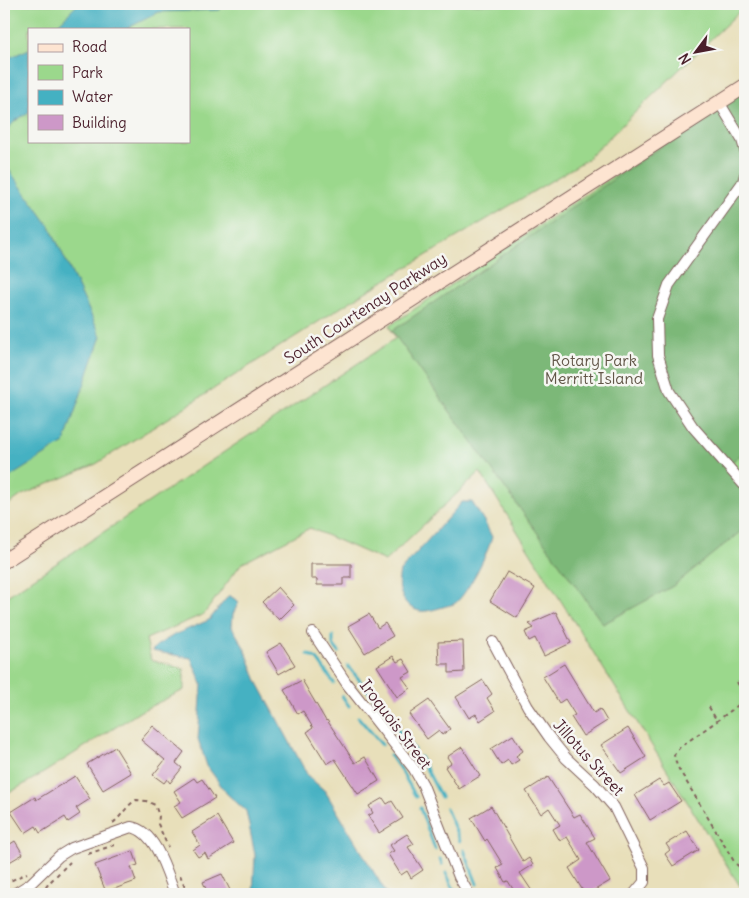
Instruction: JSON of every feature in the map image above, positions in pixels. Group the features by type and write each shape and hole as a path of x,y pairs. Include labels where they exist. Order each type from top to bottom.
{"main road":[{"name":"South Courtenay Parkway","path":"4,561 745,86"}],"street":[{"path":"719,102 742,140 745,150"},
{"path":"745,175 743,182 668,285 657,319 658,355 669,391 693,426 745,486"},
{"name":"Iroquois Street","path":"313,633 347,684 414,769 423,785 459,877 469,894"},
{"name":"Jillotus Street","path":"493,642 528,707 549,737 566,758 595,785 614,807 644,868 644,882 634,894"},
{"path":"14,894 30,884 59,856 72,848 131,827 139,828 148,836 160,855 175,894"}],"path":[{"path":"737,682 745,698 717,722 680,747 674,755 677,766 735,862 745,870"},
{"path":"709,708 717,722"},
{"path":"82,854 100,851 115,844"},
{"path":"41,894 71,860"}],"green space":[{"path":"4,4 745,4 586,160 362,294 96,464 22,495 4,508"},
{"name":"Rotary Park Merritt Island","path":"745,88 745,883 740,886 480,472 385,561 310,528 241,564 204,614 146,639 151,660 184,669 184,690 141,711 4,796 4,598 396,338 389,326"},
{"name":"Rotary Park Merritt Island","path":"745,89 745,452 727,465 745,486 745,528 673,586 603,624 392,331"}],"water":[{"path":"78,4 224,4 220,10 159,12 128,28 54,28"},
{"path":"28,49 28,113 15,121 4,133 4,60"},
{"path":"4,163 50,227 101,336 64,443 5,480 4,476"},
{"path":"462,502 472,502 492,537 486,552 465,593 454,604 426,611 414,609 409,606 402,596 399,583 400,571"},
{"path":"229,595 239,602 233,614 232,627 245,649 257,681 308,776 325,791 387,894 253,894 255,855 246,811 227,794 207,766 198,739 202,684 191,658 152,651 156,646 174,635 209,620"}],"building":[{"path":"311,564 351,564 351,578 343,578 343,585 317,585 317,579 311,579"},
{"path":"507,572 535,588 517,618 490,601"},
{"path":"278,587 294,605 279,620 262,602"},
{"path":"556,612 571,643 544,656 535,638 529,641 525,632 534,628 529,624"},
{"path":"369,614 378,628 385,623 393,636 365,653 348,626"},
{"path":"463,641 464,672 449,673 449,664 439,664 438,642"},
{"path":"281,643 295,665 279,674 266,652"},
{"path":"393,656 397,662 403,659 411,672 402,677 410,688 397,697 377,666"},
{"path":"564,664 594,713 600,709 607,721 583,736 571,717 575,715 565,699 559,703 543,677"},
{"path":"302,680 326,721 355,763 365,757 379,781 358,794 335,759 327,764 307,732 313,728 303,711 298,714 284,690"},
{"path":"483,680 492,694 487,698 495,711 480,721 476,714 469,718 456,697"},
{"path":"429,700 450,729 442,735 439,730 427,739 409,714"},
{"path":"153,726 184,752 176,763 182,768 170,783 167,779 164,783 153,775 165,760 141,740"},
{"path":"628,728 646,757 621,773 601,745"},
{"path":"513,735 523,751 516,756 519,760 511,765 508,760 501,765 491,749"},
{"path":"115,747 131,773 103,790 87,764"},
{"path":"462,747 480,776 459,789 445,767 451,763 447,757"},
{"path":"75,776 90,799 76,808 80,814 68,822 65,817 40,833 36,826 25,833 11,812 35,797 36,800"},
{"path":"548,777 574,817 580,814 595,838 587,842 610,881 588,894 585,894 569,868 581,860 567,837 560,841 553,829 560,825 549,808 541,814 526,791"},
{"path":"194,778 197,782 202,779 215,798 182,818 174,806 181,802 174,791"},
{"path":"659,780 664,786 669,783 681,801 650,820 635,795"},
{"path":"383,798 387,804 392,801 403,818 379,833 368,816 373,813 369,806"},
{"path":"491,806 523,862 529,858 533,865 520,873 534,894 516,894 508,881 505,882 497,868 503,865 471,818"},
{"path":"217,816 233,843 208,859 205,853 198,857 193,850 200,845 192,832"},
{"path":"687,831 699,850 673,866 665,854 670,850 666,844"},
{"path":"407,834 414,844 408,847 423,870 411,878 407,871 401,875 388,854 394,851 390,845"},
{"path":"15,841 23,854 6,864 4,848"},
{"path":"133,851 138,865 131,867 136,881 106,892 95,865"},
{"path":"222,874 232,894 208,894 203,882"}],"waterway":[{"path":"333,636 333,645 339,652"},
{"path":"308,654 317,659 334,683"},
{"path":"348,666 374,698"},
{"path":"342,696 349,706"},
{"path":"379,706 414,750"},
{"path":"358,717 382,745"},
{"path":"390,755 416,797"},
{"path":"420,757 441,797"},
{"path":"420,808 435,849"},
{"path":"446,808 460,841"},
{"path":"464,850 477,884"},
{"path":"440,859 442,864"},
{"path":"446,873 456,894"}]}
